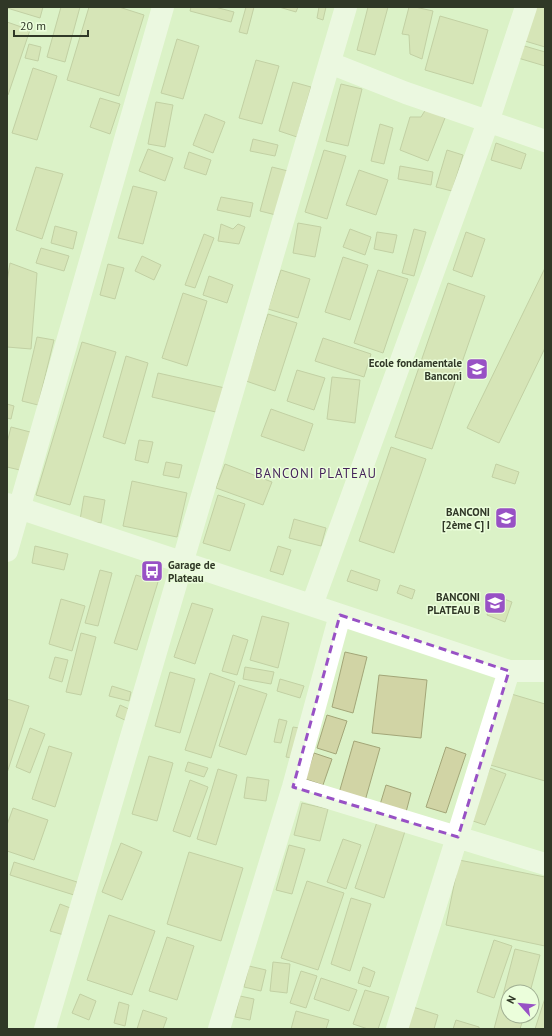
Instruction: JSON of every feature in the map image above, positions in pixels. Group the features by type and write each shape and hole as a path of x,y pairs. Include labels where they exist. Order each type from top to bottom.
{"street":[{"path":"7,551 13,506 163,7"},
{"path":"45,1029 346,7"},
{"path":"312,605 488,122 526,7"},
{"path":"330,63 406,93 545,141"},
{"path":"13,506 509,671 545,671"},
{"path":"219,1029 293,787 340,615"},
{"path":"397,1029 509,671"},
{"path":"293,787 545,864"}],"highlighted area":[{"path":"340,615 509,671 458,837 293,787"}],"building":[{"path":"43,7 40,18 7,8"},
{"path":"61,7 80,7 65,62 47,57"},
{"path":"89,7 119,7 144,15 119,96 67,80"},
{"path":"191,7 215,7 234,12 231,22 190,11"},
{"path":"246,7 254,7 247,34 239,32"},
{"path":"279,7 298,7 296,12"},
{"path":"319,7 326,7 323,20 317,18"},
{"path":"368,7 388,7 375,55 357,50"},
{"path":"409,7 433,11 422,59 410,54 409,35 402,34"},
{"path":"534,7 545,7 545,47 525,41"},
{"path":"440,16 488,30 473,84 425,70"},
{"path":"7,22 30,30 8,95 7,94"},
{"path":"177,39 199,46 183,99 161,93"},
{"path":"29,44 41,47 38,61 25,58"},
{"path":"521,45 545,52 545,66 518,58"},
{"path":"256,60 279,66 262,124 239,118"},
{"path":"33,68 57,76 37,140 12,133"},
{"path":"293,82 311,87 297,137 279,131"},
{"path":"341,84 362,89 348,146 326,141"},
{"path":"100,98 120,104 110,134 90,127"},
{"path":"156,102 173,105 165,147 148,144"},
{"path":"426,109 445,118 428,161 400,150 410,117 421,117"},
{"path":"205,114 225,122 213,153 193,145"},
{"path":"380,124 393,128 384,164 371,161"},
{"path":"253,139 278,145 275,156 250,151"},
{"path":"496,143 526,154 521,169 491,160"},
{"path":"148,149 173,158 165,181 139,171"},
{"path":"324,150 346,156 327,219 305,212"},
{"path":"447,150 463,155 452,191 436,187"},
{"path":"189,152 211,160 206,175 184,168"},
{"path":"400,166 433,172 431,185 398,179"},
{"path":"36,167 63,174 42,239 16,230"},
{"path":"272,167 288,171 276,215 260,211"},
{"path":"359,170 388,180 376,215 346,205"},
{"path":"133,186 157,192 143,244 118,238"},
{"path":"221,197 253,203 250,217 217,210"},
{"path":"298,223 321,227 315,257 293,253"},
{"path":"221,224 233,229 238,224 245,227 239,244 218,241"},
{"path":"55,226 77,232 73,249 51,243"},
{"path":"350,229 371,237 365,255 343,247"},
{"path":"414,229 426,232 414,276 402,273"},
{"path":"377,232 397,235 393,253 374,249"},
{"path":"466,232 485,239 472,277 453,270"},
{"path":"204,234 214,238 195,288 185,285"},
{"path":"41,248 69,256 64,271 36,263"},
{"path":"142,256 161,265 154,280 135,271"},
{"path":"343,257 368,265 350,320 325,312"},
{"path":"10,263 37,273 31,349 7,347 7,282"},
{"path":"108,264 124,268 115,299 100,295"},
{"path":"545,268 545,348 499,443 467,428"},
{"path":"281,270 310,279 298,318 268,309"},
{"path":"378,270 408,279 383,353 354,343"},
{"path":"209,276 233,285 227,303 203,295"},
{"path":"448,283 485,296 432,449 395,437"},
{"path":"183,293 207,301 187,366 162,358"},
{"path":"268,314 297,323 275,391 246,381"},
{"path":"37,337 54,340 38,405 22,401"},
{"path":"323,338 371,354 364,377 315,361"},
{"path":"82,342 116,352 70,505 36,495"},
{"path":"126,356 148,363 125,444 103,437"},
{"path":"297,370 325,378 314,410 287,401"},
{"path":"158,373 225,388 220,413 152,397"},
{"path":"332,377 360,380 355,423 327,419"},
{"path":"7,404 14,406 11,419 7,418"},
{"path":"271,409 313,424 304,451 261,436"},
{"path":"11,427 34,433 24,471 7,467 7,443"},
{"path":"139,440 153,442 148,463 135,460"},
{"path":"391,447 426,459 394,553 359,541"},
{"path":"166,462 182,465 179,478 163,475"},
{"path":"225,464 272,482 263,505 216,488"},
{"path":"496,464 519,472 515,484 492,477"},
{"path":"132,481 187,493 177,537 123,526"},
{"path":"218,495 245,504 230,551 203,543"},
{"path":"84,496 105,500 101,523 80,520"},
{"path":"294,519 326,528 321,546 289,538"},
{"path":"35,546 68,554 64,570 32,563"},
{"path":"278,546 291,550 283,575 270,571"},
{"path":"100,570 112,573 98,626 85,623"},
{"path":"351,570 380,580 377,591 347,581"},
{"path":"136,575 158,582 137,650 114,643"},
{"path":"400,585 415,590 412,599 397,593"},
{"path":"493,595 512,602 505,622 487,615"},
{"path":"61,599 85,606 72,651 49,644"},
{"path":"192,603 213,609 195,664 174,657"},
{"path":"262,616 289,623 278,668 250,660"},
{"path":"81,633 96,637 81,695 66,692"},
{"path":"233,635 248,640 237,675 222,671"},
{"path":"345,652 367,657 353,713 332,707"},
{"path":"55,657 68,660 62,682 49,678"},
{"path":"245,667 274,672 271,684 243,679"},
{"path":"170,672 195,679 180,733 155,726"},
{"path":"210,673 235,682 211,758 185,750"},
{"path":"379,675 427,680 421,738 372,733"},
{"path":"280,679 304,686 300,698 277,691"},
{"path":"239,685 267,694 246,755 219,746"},
{"path":"112,686 131,692 129,701 109,696"},
{"path":"508,693 545,704 545,781 487,764"},
{"path":"7,699 29,706 7,773"},
{"path":"120,705 131,710 127,721 116,716"},
{"path":"327,715 347,721 336,754 317,748"},
{"path":"279,719 287,721 281,743 274,742"},
{"path":"293,727 305,729 298,759 286,757"},
{"path":"30,728 45,734 30,773 16,767"},
{"path":"354,741 380,748 365,801 339,793"},
{"path":"49,746 72,753 55,807 32,799"},
{"path":"446,747 466,754 446,813 426,807"},
{"path":"314,753 332,759 323,785 305,779"},
{"path":"149,756 173,763 157,821 132,814"},
{"path":"188,762 208,768 204,777 185,771"},
{"path":"490,768 506,774 485,825 470,820"},
{"path":"218,769 237,775 216,845 197,839"},
{"path":"247,777 269,780 266,801 244,798"},
{"path":"190,780 208,787 190,837 173,831"},
{"path":"386,785 411,793 405,816 379,808"},
{"path":"302,803 328,809 320,841 294,835"},
{"path":"13,808 48,820 34,860 7,851 7,825"},
{"path":"378,819 406,828 384,898 355,888"},
{"path":"343,839 361,845 346,889 327,882"},
{"path":"121,843 142,852 122,900 102,892"},
{"path":"289,845 305,849 292,894 276,890"},
{"path":"189,852 243,868 221,941 167,924"},
{"path":"459,860 545,877 545,946 446,925"},
{"path":"14,862 77,882 74,895 10,875"},
{"path":"307,881 344,893 318,970 281,958"},
{"path":"351,898 371,904 350,971 331,964"},
{"path":"60,904 73,909 64,935 50,931"},
{"path":"109,915 155,931 132,995 87,980"},
{"path":"167,937 194,946 177,1000 149,991"},
{"path":"494,940 512,946 494,998 477,992"},
{"path":"515,949 540,955 532,984 506,984"},
{"path":"273,962 290,964 287,993 270,991"},
{"path":"249,966 266,970 261,991 244,987"},
{"path":"363,967 375,972 370,987 358,983"},
{"path":"301,971 317,976 306,1008 290,1003"},
{"path":"321,978 357,990 349,1011 314,999"},
{"path":"365,990 389,997 378,1029 368,1029 353,1024"},
{"path":"80,994 96,1001 89,1020 72,1013"},
{"path":"240,996 254,999 250,1020 235,1017"},
{"path":"545,998 545,1029 535,1029 537,1024 540,1024 540,1014"},
{"path":"119,1002 129,1005 125,1026 114,1023"},
{"path":"500,1006 500,1024 522,1024 520,1029 494,1029"},
{"path":"413,1007 438,1015 434,1029 405,1029"},
{"path":"143,1010 167,1018 163,1029 137,1029"},
{"path":"296,1011 329,1020 326,1029 291,1029"},
{"path":"456,1020 479,1027 479,1029 453,1029"}],"place":[{"name":"Ecole fondamentale Banconi","path":"477,369"},
{"name":"BANCONI [2ème C] I","path":"506,518"},
{"name":"Garage de Plateau","path":"152,571"},
{"name":"BANCONI PLATEAU B","path":"495,603"}],"district":[{"name":"BANCONI PLATEAU","path":"316,473"}]}
